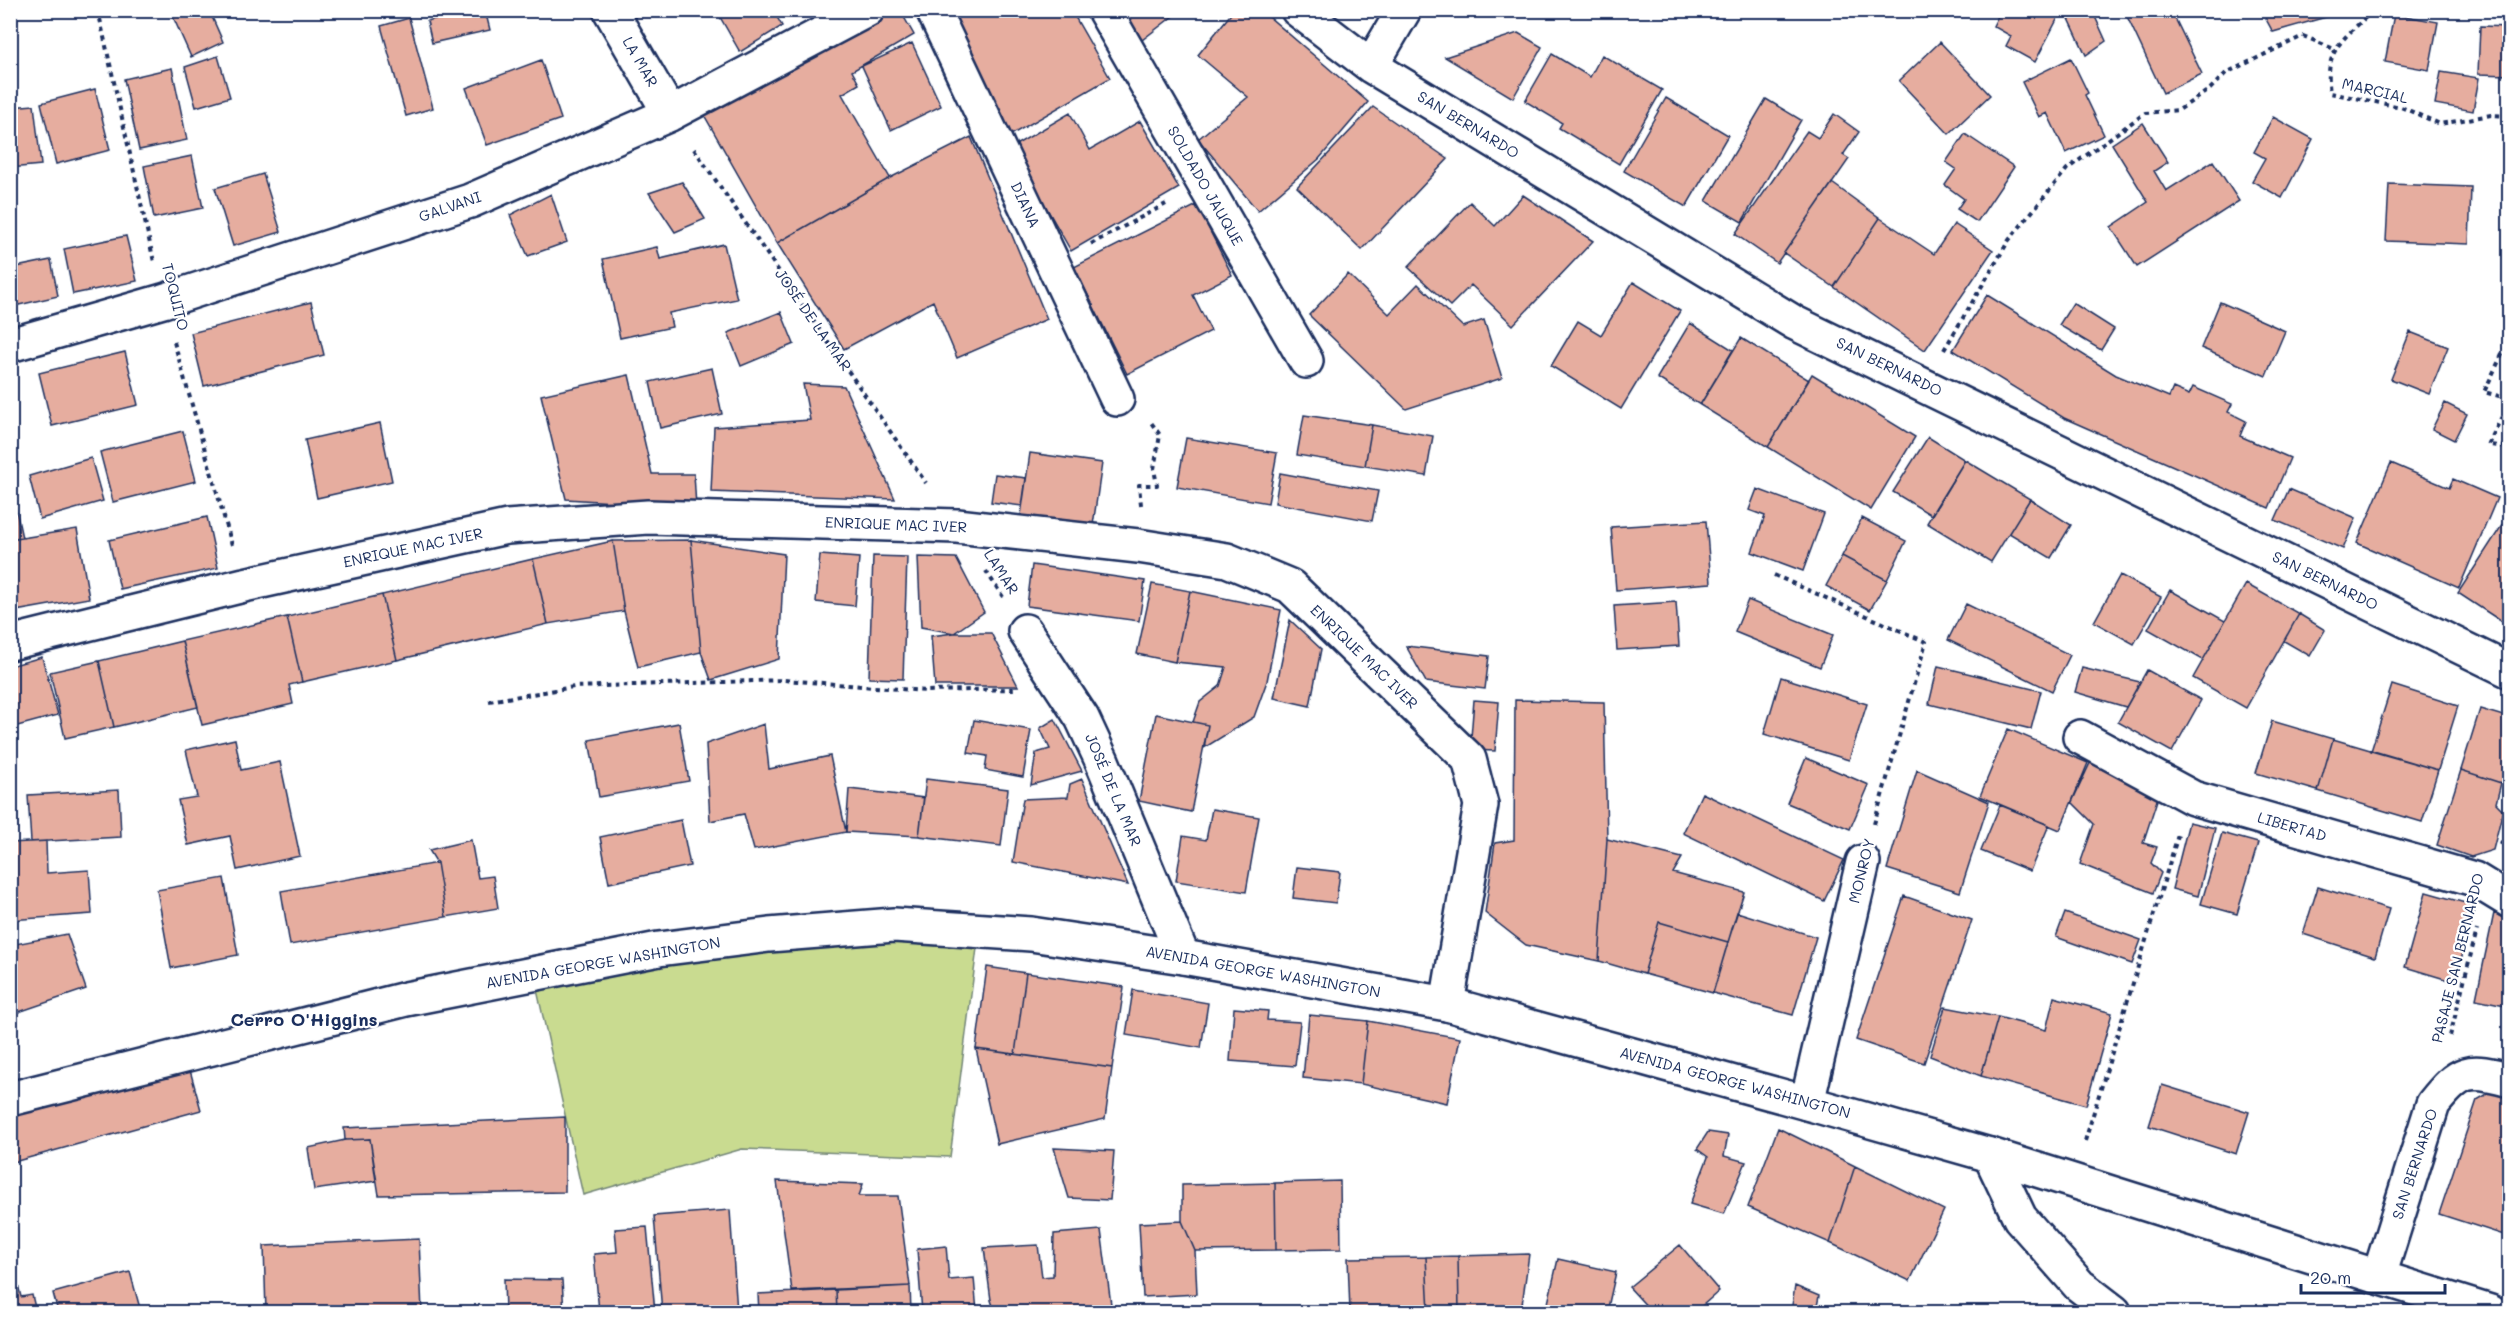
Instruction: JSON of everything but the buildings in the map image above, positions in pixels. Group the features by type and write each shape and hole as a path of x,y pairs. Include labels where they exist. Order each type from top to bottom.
{"street":[{"name":"LA MAR","path":"610,10 670,114"},
{"name":"GALVANI","path":"10,345 163,301 470,201 670,114 867,10"},
{"name":"DIANA","path":"933,10 1117,399"},
{"name":"SOLDADO JAUQUE","path":"1104,10 1306,361"},
{"name":"SAN BERNARDO","path":"1298,10 1371,66 1795,323 2510,671"},
{"path":"1371,66 1404,10"},
{"name":"ENRIQUE MAC IVER","path":"10,643 244,585 507,527 648,517 957,526 1143,547 1227,560 1290,586 1469,759 1481,805 1447,1004"},
{"name":"JOSÉ DE LA MAR","path":"1025,631 1082,718 1183,957"},
{"name":"LIBERTAD","path":"2080,737 2193,798 2474,879 2498,895"},
{"name":"MONROY","path":"1807,1102 1863,862"},
{"name":"AVENIDA GEORGE WASHINGTON","path":"10,1099 405,999 659,950 770,935 894,925 1031,934 1183,957 1447,1004 1807,1102 1990,1155 2490,1312"},
{"name":"SAN BERNARDO","path":"2379,1276 2433,1104 2448,1084 2465,1073 2489,1074 2510,1080"},
{"path":"1990,1155 2020,1218 2079,1285 2114,1312"}],"path":[{"name":"TOQUITO","path":"98,10 163,301 244,585"},
{"path":"1924,384 2009,240 2067,169 2145,113 2180,110 2210,89 2226,73 2303,36 2334,49 2368,14 2366,10"},
{"name":"MARCIAL","path":"2334,49 2327,72 2330,93 2401,107 2440,124 2491,115 2510,116"},
{"name":"JOSÉ DE LA MAR","path":"670,114 957,526"},
{"path":"1053,264 1204,184"},
{"path":"2510,338 2484,392 2510,400 2488,445 2510,447"},
{"path":"1117,399 1138,404 1160,435 1154,469 1157,485 1139,485 1143,547"},
{"name":"LAMAR","path":"957,526 1025,631"},
{"name":"MONROY","path":"1774,575 1926,642 1863,862"},
{"path":"489,702 574,687 784,680 926,691 1062,688"},
{"path":"2073,1181 2172,850 2193,798"},
{"name":"PASAJE SAN BERNARDO","path":"2433,1104 2498,895 2510,818"}],"green space":[{"path":"980,925 950,1157 742,1149 583,1195 533,972"}],"district":[{"name":"Cerro O'Higgins","path":"304,1020"}]}
